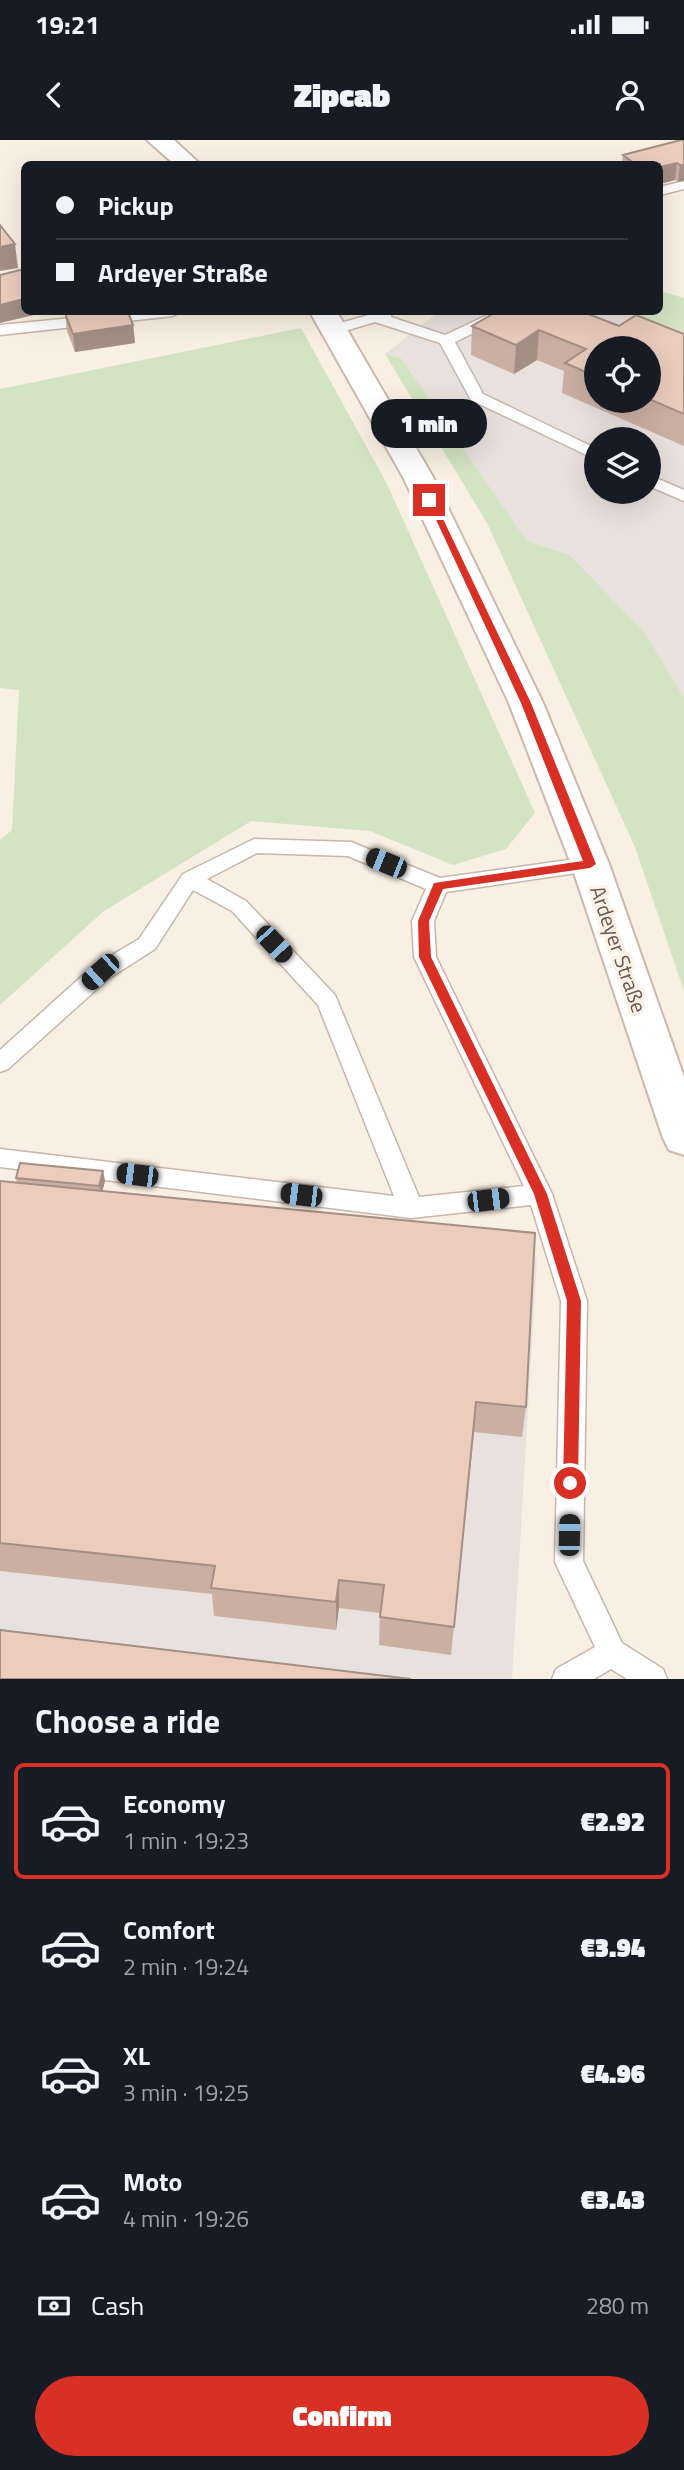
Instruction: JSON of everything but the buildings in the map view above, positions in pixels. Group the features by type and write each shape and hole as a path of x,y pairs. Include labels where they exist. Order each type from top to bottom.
{"main road":[{"path":"159,140 184,161"},
{"name":"Ardeyer Straße","path":"329,320 418,477 526,703 590,864 684,1138"}],"lane":[{"path":"663,190 684,185"},
{"path":"0,330 144,315"},
{"path":"329,320 383,315"},
{"path":"375,317 446,340 499,315"},
{"path":"446,340 477,397 488,405 584,449"},
{"path":"661,485 684,496"},
{"path":"0,1063 100,972 147,944 190,878 254,846 351,849 438,886 590,864"},
{"path":"190,878 239,906 327,1001 411,1209"},
{"path":"438,886 424,921 425,957 540,1194 574,1301 569,1562 612,1653 653,1679"},
{"path":"0,1158 411,1209 540,1194"},
{"path":"566,1679 612,1653"}],"shaded area":[{"path":"435,315 635,315 684,332 684,698 645,633 570,555 527,541 401,358 385,354"},
{"path":"0,1202 411,1236 537,1258 512,1679 0,1679"}],"green space":[{"path":"663,292 684,298 684,332 635,315 663,315"},
{"path":"301,328 387,484 535,813 506,849 453,865 370,831 251,821 104,911 0,1005 0,840 12,830 19,690 0,688 0,389"},
{"path":"385,354 401,358 527,541 570,555 645,633 684,698 684,991 635,847 487,523"}],"route":[{"path":"429,500 526,703 590,864 438,886 424,921 425,957 540,1194 574,1301 570,1483"}]}
